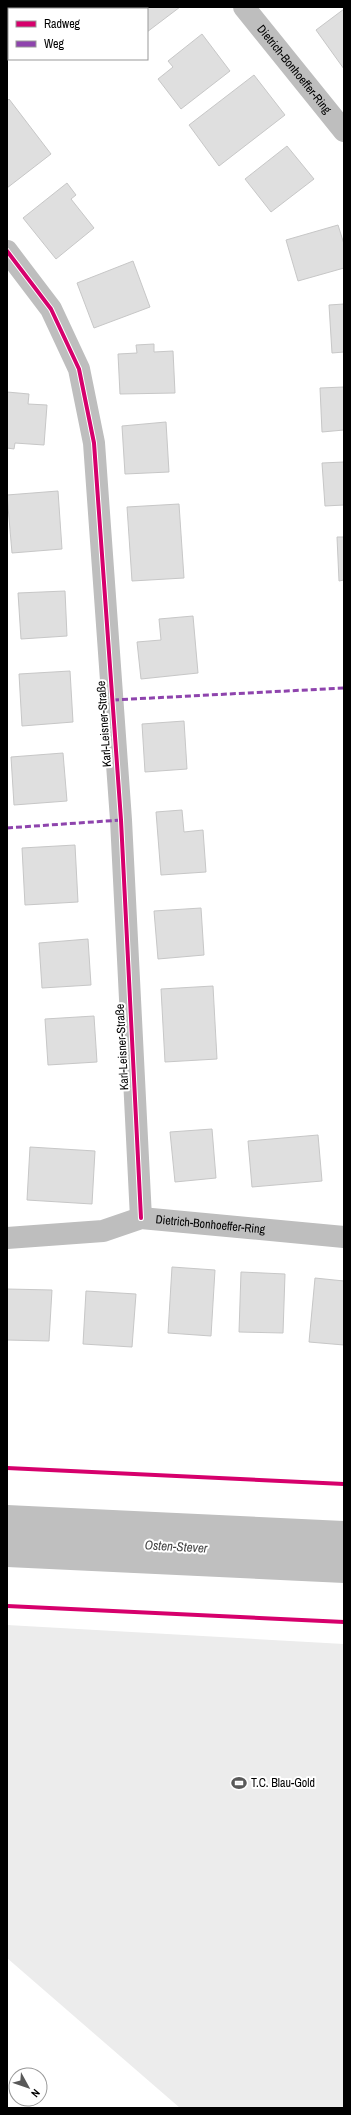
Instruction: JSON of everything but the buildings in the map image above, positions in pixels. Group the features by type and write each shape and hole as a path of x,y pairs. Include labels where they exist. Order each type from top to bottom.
{"street":[{"name":"Dietrich-Bonhoeffer-Ring","path":"244,7 344,131"},
{"name":"Karl-Leisner-Straße","path":"7,251 51,309 80,369 94,443 121,820 141,1218"},
{"name":"Dietrich-Bonhoeffer-Ring","path":"7,1238 103,1232 141,1218 344,1237"}],"shaded area":[{"path":"7,1625 344,1644 344,2108 180,2108 7,1958"}],"water":[{"name":"Osten-Stever","path":"7,1505 344,1521 344,1583 7,1567"}],"marked path":[{"path":"113,700 344,688"},
{"path":"7,828 121,820"}],"cycle path":[{"path":"7,251 51,309 79,369 94,443 121,820 141,1218"},
{"path":"7,1468 344,1484"},
{"path":"7,1606 344,1622"}],"place":[{"name":"T.C. Blau-Gold","path":"239,1783"}]}
